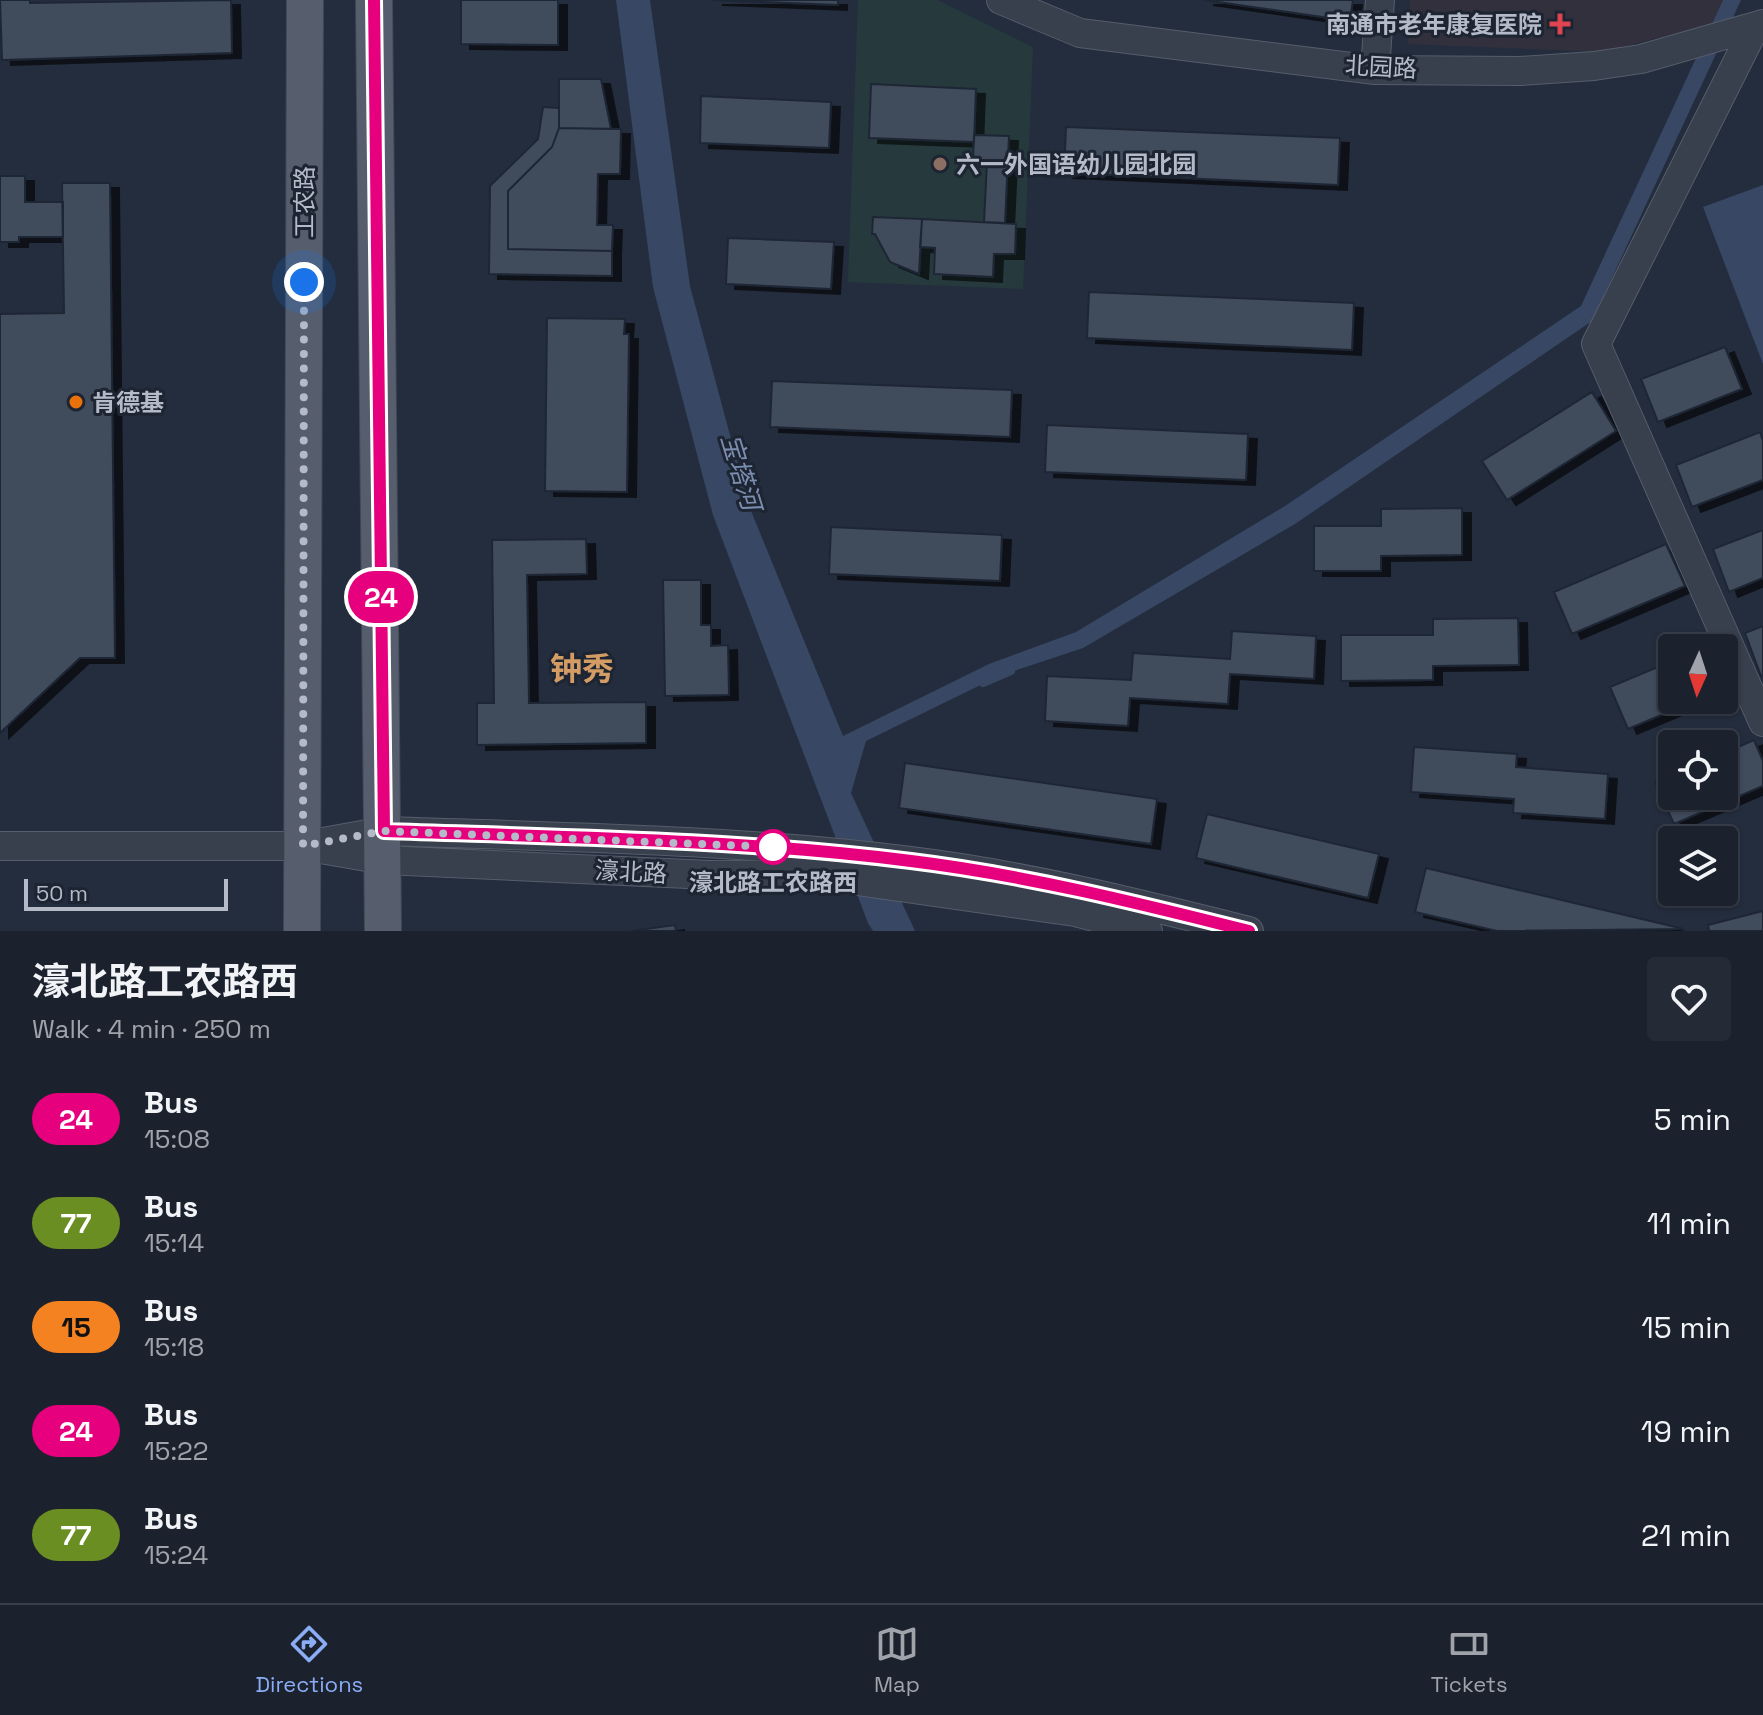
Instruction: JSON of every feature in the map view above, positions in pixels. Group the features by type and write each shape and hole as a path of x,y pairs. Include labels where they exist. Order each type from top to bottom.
{"main road":[{"name":"工农路","path":"302,931 305,0"},
{"path":"374,0 383,931"}],"street":[{"name":"北园路","path":"1001,0 1080,33 1375,70 1520,71 1594,66 1641,59 1751,28"},
{"path":"1375,70 1380,0"},
{"path":"1751,28 1596,344 1763,722"},
{"name":"濠北路","path":"0,846 384,846 710,875 808,862 1064,888 1249,931"},
{"name":"濠北路","path":"914,874 1148,931"}],"shaded area":[{"name":"南通市老年康复医院","path":"1410,0 1723,0 1708,32 1685,31 1602,52 1408,44"}],"green space":[{"name":"六一外国语幼儿园北园","path":"858,0 937,0 1033,47 1023,289 848,282","holes":["871,84 976,89 974,135 1009,136 1005,223 1016,224 1014,254 994,254 993,277 935,274 935,248 920,247 919,273 903,268 886,255 875,234 872,234 873,217 984,222 987,162 973,161 974,142 869,138"]}],"water":[{"path":"616,0 650,0 690,286 749,506 843,736 989,664 1076,632 1285,506 1581,306 1723,0 1741,0 1592,321 1295,524 1083,648 999,676 866,741 851,793 915,931 873,931 713,515 653,287"},
{"path":"1763,185 1763,364 1703,207"}],"building":[{"path":"0,0 30,0 30,3 231,0 232,53 2,60"},
{"path":"461,0 558,0 558,45 461,44"},
{"path":"713,0 838,0 838,5"},
{"path":"1204,0 1353,0 1350,21"},
{"path":"559,79 601,79 611,129 559,128"},
{"path":"871,84 976,89 974,142 869,138"},
{"path":"701,96 831,102 829,148 700,143"},
{"path":"543,107 559,108 559,128 552,147 508,191 508,249 612,251 612,276 489,274 490,186 538,139"},
{"path":"1066,127 1340,138 1338,185 1064,173"},
{"path":"559,128 621,129 620,174 598,174 597,225 613,225 612,251 508,249 508,191 552,147"},
{"path":"974,135 1009,136 1005,223 984,222 987,162 973,161"},
{"path":"0,176 25,176 25,202 63,202 63,237 19,237 19,242 0,242"},
{"path":"62,183 110,183 115,658 80,658 0,733 0,314 64,313"},
{"path":"873,217 922,219 919,274 890,262 875,234 872,234"},
{"path":"922,219 1016,224 1015,254 994,254 993,277 934,274 935,248 920,247"},
{"path":"728,238 834,242 831,289 726,284"},
{"path":"1089,292 1354,303 1352,350 1087,338"},
{"path":"547,318 625,319 624,334 629,334 627,492 545,491"},
{"path":"1725,347 1742,389 1658,422 1641,379"},
{"path":"772,381 1012,390 1010,437 770,427"},
{"path":"1592,392 1616,431 1507,500 1482,461"},
{"path":"1047,425 1248,434 1246,480 1045,472"},
{"path":"1760,432 1763,441 1763,480 1692,507 1676,465"},
{"path":"1462,508 1462,555 1381,556 1381,571 1314,571 1314,526 1381,526 1381,509"},
{"path":"831,527 1002,535 1000,581 829,574"},
{"path":"1763,530 1763,578 1729,592 1713,549"},
{"path":"586,539 587,574 527,575 529,703 646,702 646,743 477,745 477,703 494,703 492,540"},
{"path":"1666,544 1685,586 1572,634 1554,592"},
{"path":"663,580 701,580 701,625 711,625 711,646 728,645 729,695 665,696"},
{"path":"1518,618 1519,665 1433,666 1433,680 1341,681 1341,635 1433,635 1433,619"},
{"path":"1763,626 1763,675 1761,676 1745,633"},
{"path":"1232,631 1316,636 1314,679 1230,674 1228,704 1130,698 1128,726 1045,721 1047,676 1131,680 1133,653 1230,659"},
{"path":"1658,667 1658,714 1664,714 1628,729 1610,687"},
{"path":"1754,740 1763,761 1763,786 1738,797 1738,747"},
{"path":"1414,747 1517,754 1516,767 1608,774 1605,819 1513,813 1514,799 1411,792"},
{"path":"905,763 1157,799 1151,844 899,808"},
{"path":"1668,810 1707,810 1674,824"},
{"path":"1207,814 1379,854 1368,898 1196,858"},
{"path":"1426,868 1684,929 1497,931 1415,912"},
{"path":"1763,911 1763,931 1709,931 1708,925"},
{"path":"675,925 676,931 631,931"}],"waterway":[{"path":"983,683 1011,671"}],"bus line":[{"name":"24","path":"374,0 384,831 766,847 912,861 1064,888 1249,931"}],"place":[{"name":"南通市老年康复医院","path":"1560,24"},
{"name":"六一外国语幼儿园北园","path":"940,164"},
{"name":"肯德基","path":"76,402"},
{"name":"濠北路工农路西","path":"773,847"}],"district":[{"name":"钟秀","path":"582,669"}],"route":[{"path":"304,282 303,846 384,831 773,847"}],"water label":[{"name":"宝塔河","path":"741,472"}]}
